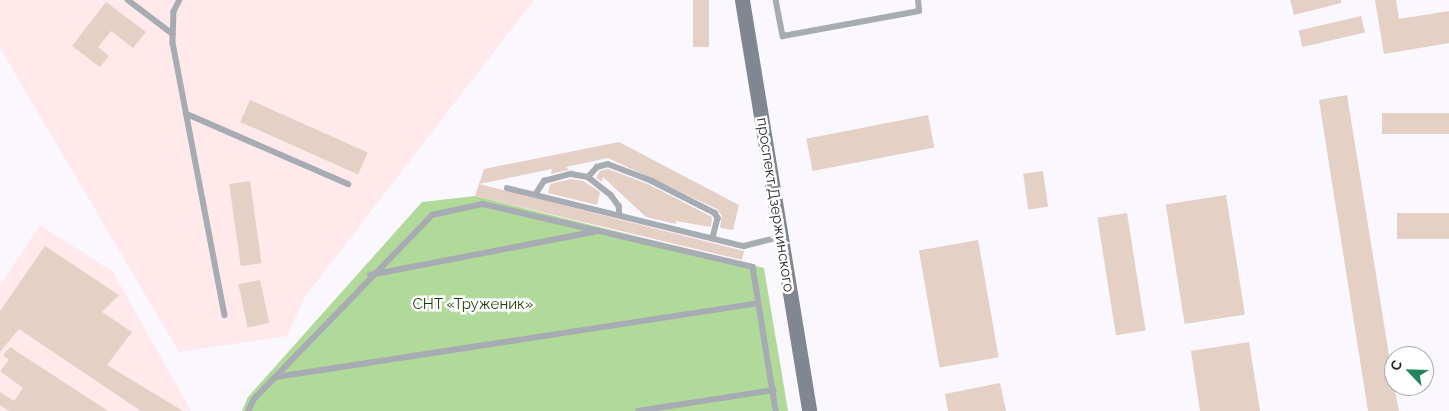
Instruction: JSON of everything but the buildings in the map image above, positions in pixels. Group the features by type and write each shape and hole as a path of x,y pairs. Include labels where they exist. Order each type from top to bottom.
{"main road":[{"name":"проспект Дзержинского","path":"742,0 809,411"}],"lane":[{"path":"128,0 173,34"},
{"path":"180,0 174,12 173,34 225,315"},
{"path":"776,0 784,36 919,11 918,0"},
{"path":"187,114 348,184"},
{"path":"588,177 597,167 608,164 650,180 715,213 718,218 712,238"},
{"path":"535,195 544,181 571,174 588,177 611,195 619,206 620,215"},
{"path":"507,188 744,246 781,236"},
{"path":"248,411 254,399 276,378 370,275 432,215 484,204 596,232 753,267 776,411"},
{"path":"370,275 596,232"},
{"path":"276,378 758,303"},
{"path":"638,411 773,390"}],"shaded area":[{"path":"0,0 534,0 304,298 287,336 179,352 0,48"},
{"path":"40,225 113,272 191,411 0,411 0,285"}],"green space":[{"name":"СНТ «Труженик»","path":"475,196 764,268 788,411 242,411 248,397 422,202"}]}
